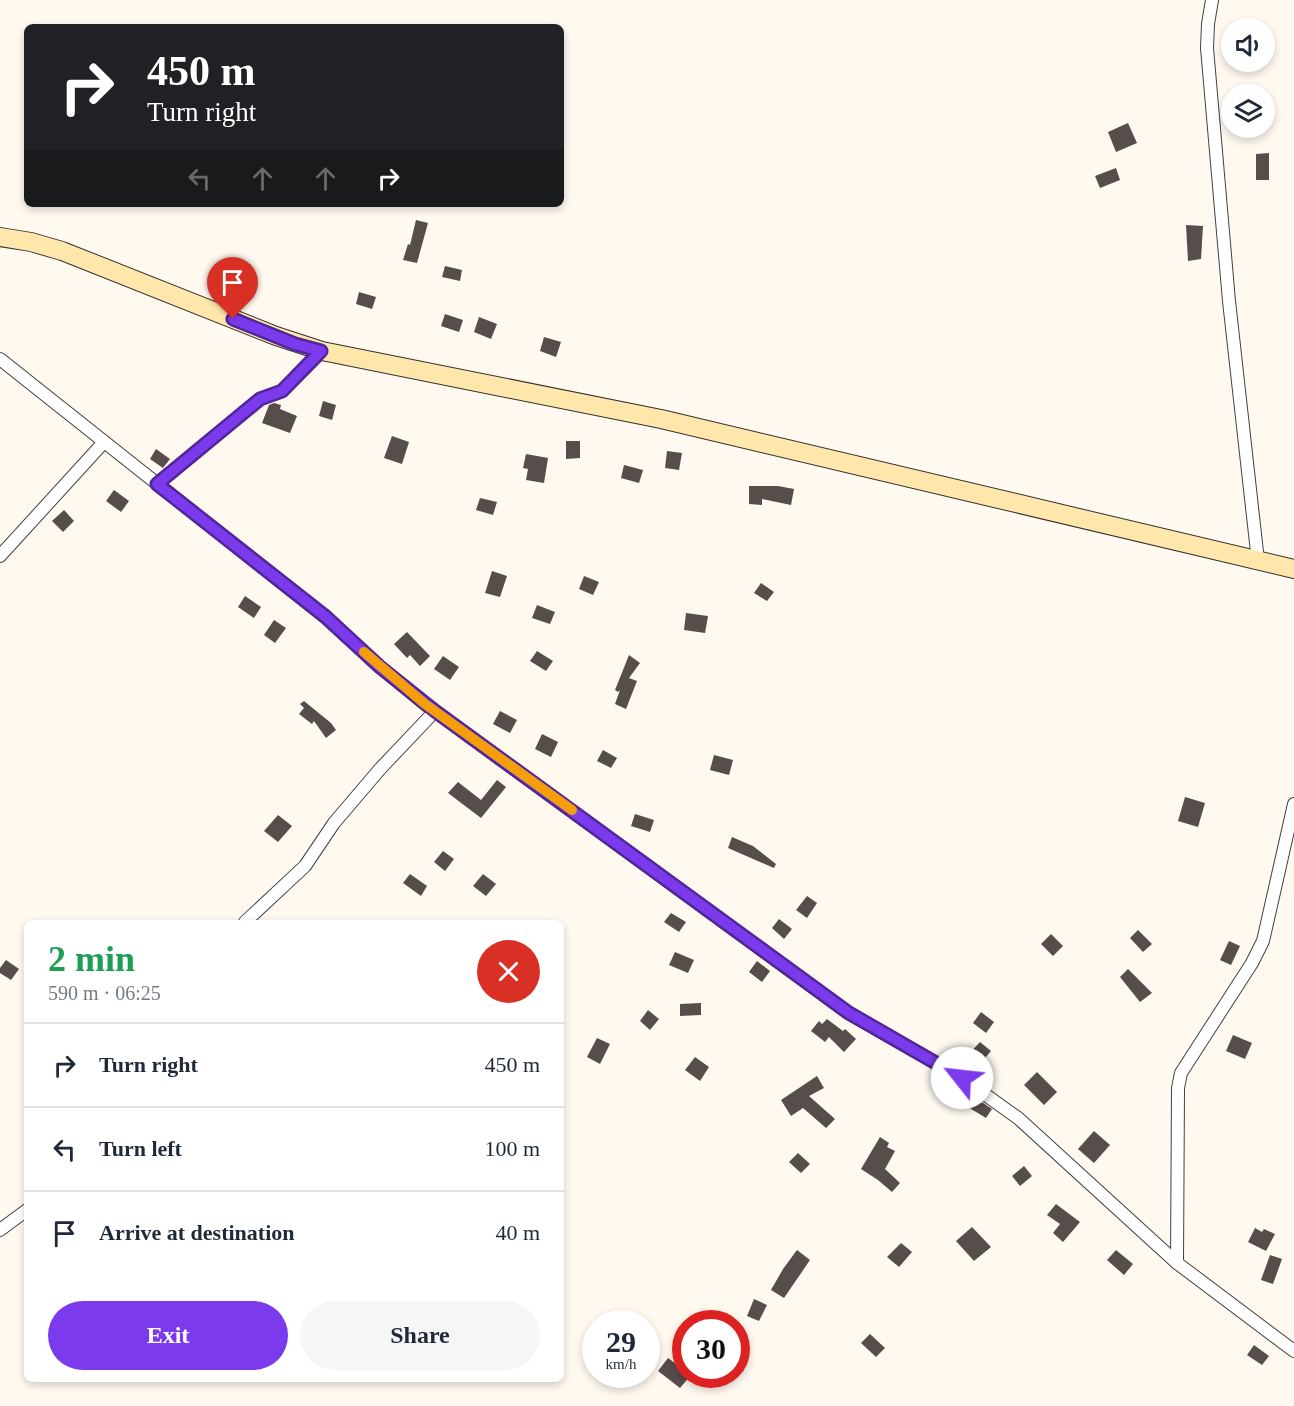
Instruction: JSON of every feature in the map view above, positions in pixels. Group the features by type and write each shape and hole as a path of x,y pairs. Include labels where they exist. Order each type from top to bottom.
{"street":[{"path":"1212,0 1207,48 1229,301 1258,561"},
{"path":"0,237 31,242 62,251 285,340 321,351 661,419 1294,569"},
{"path":"157,484 260,399 282,391 321,351"},
{"path":"0,359 326,617 380,667 435,711 849,1013 962,1078 1018,1118 1177,1263 1294,1351"},
{"path":"0,556 104,442"},
{"path":"247,920 305,866 334,823 372,778 435,711"},
{"path":"1177,1263 1181,1073 1252,963 1263,941 1288,855 1294,804"},
{"path":"0,1230 24,1212"}],"building":[{"path":"1128,123 1137,143 1116,152 1108,132"},
{"path":"1269,153 1269,180 1256,180 1256,154"},
{"path":"1116,168 1120,180 1100,188 1095,176"},
{"path":"416,220 428,223 417,263 403,260 408,244 410,245"},
{"path":"1186,225 1203,226 1201,259 1188,261"},
{"path":"445,266 462,270 460,281 442,277"},
{"path":"359,292 376,297 372,309 356,304"},
{"path":"445,314 463,320 459,332 441,326"},
{"path":"479,317 497,324 491,339 474,332"},
{"path":"544,337 561,342 556,357 540,351"},
{"path":"323,401 336,405 332,420 319,416"},
{"path":"274,403 281,405 280,409 297,416 290,433 262,423 269,405"},
{"path":"392,436 409,442 402,464 384,458"},
{"path":"566,441 580,441 580,458 566,459"},
{"path":"156,449 170,459 163,468 150,459"},
{"path":"667,451 682,453 679,470 665,468"},
{"path":"526,454 548,458 544,483 526,480 528,469 523,468"},
{"path":"624,465 643,470 639,483 621,478"},
{"path":"749,486 778,486 794,489 791,505 762,499 762,505 749,504"},
{"path":"114,490 129,501 121,512 106,501"},
{"path":"480,498 497,502 493,515 476,510"},
{"path":"64,510 74,521 63,532 52,521"},
{"path":"492,571 507,576 500,597 485,593"},
{"path":"584,576 599,582 593,595 579,589"},
{"path":"761,583 774,592 767,601 754,593"},
{"path":"245,596 261,607 254,618 238,607"},
{"path":"537,605 555,612 550,624 532,618"},
{"path":"686,613 708,616 705,633 684,630"},
{"path":"274,620 286,628 275,643 264,635"},
{"path":"407,632 430,656 420,666 410,655 407,658 394,644"},
{"path":"537,651 553,661 546,671 530,661"},
{"path":"629,655 640,663 629,678 637,681 626,709 615,704 620,690 618,692 615,690"},
{"path":"443,656 459,667 450,680 434,669"},
{"path":"304,701 331,723 336,730 326,738 314,721 312,724 299,714 304,708 300,704"},
{"path":"500,711 517,720 510,733 493,724"},
{"path":"542,734 558,742 551,757 535,749"},
{"path":"603,750 617,758 611,768 597,761"},
{"path":"714,755 733,760 729,775 710,770"},
{"path":"497,780 506,787 481,818 448,793 458,782 481,800"},
{"path":"1185,797 1205,803 1198,827 1178,821"},
{"path":"635,814 654,820 650,832 631,826"},
{"path":"278,815 292,826 278,842 264,831"},
{"path":"732,837 753,846 776,864 774,868 728,848"},
{"path":"443,851 454,859 445,871 434,862"},
{"path":"410,874 427,886 421,896 403,883"},
{"path":"483,874 496,884 486,896 473,886"},
{"path":"807,896 817,903 807,918 796,910"},
{"path":"671,913 686,922 679,932 664,922"},
{"path":"779,919 792,929 784,939 772,928"},
{"path":"1138,930 1152,944 1143,952 1130,938"},
{"path":"1051,934 1063,946 1053,956 1041,944"},
{"path":"1229,941 1240,946 1231,965 1220,960"},
{"path":"675,952 694,960 688,973 669,965"},
{"path":"6,960 19,969 11,980 0,973 0,968"},
{"path":"757,961 770,971 762,982 749,972"},
{"path":"1128,969 1152,993 1140,1002 1120,977"},
{"path":"701,1003 701,1015 680,1016 680,1004"},
{"path":"648,1010 659,1019 650,1030 640,1021"},
{"path":"981,1012 994,1022 986,1033 973,1023"},
{"path":"827,1019 843,1031 845,1029 856,1039 844,1052 829,1037 825,1042 811,1031 819,1021 822,1024"},
{"path":"1233,1035 1252,1043 1245,1059 1226,1051"},
{"path":"597,1038 610,1044 600,1064 587,1057"},
{"path":"980,1042 991,1051 978,1066 967,1056"},
{"path":"695,1057 709,1067 700,1081 685,1070"},
{"path":"1037,1072 1057,1092 1044,1105 1024,1085"},
{"path":"817,1076 824,1088 809,1096 835,1119 826,1128 803,1108 791,1116 781,1100"},
{"path":"952,1082 992,1109 986,1118 945,1093"},
{"path":"1094,1131 1110,1145 1094,1163 1078,1149"},
{"path":"880,1137 889,1143 887,1147 895,1151 885,1169 900,1183 892,1192 861,1169"},
{"path":"798,1153 810,1164 801,1173 789,1162"},
{"path":"1024,1166 1032,1176 1020,1186 1012,1176"},
{"path":"1056,1204 1080,1222 1063,1242 1053,1233 1060,1224 1047,1215"},
{"path":"972,1227 991,1247 974,1261 956,1241"},
{"path":"1255,1228 1262,1232 1264,1229 1275,1234 1266,1251 1248,1242"},
{"path":"901,1243 912,1252 899,1267 887,1257"},
{"path":"797,1250 810,1260 784,1298 771,1290"},
{"path":"1116,1250 1133,1264 1124,1275 1107,1260"},
{"path":"1270,1255 1282,1259 1273,1284 1261,1280"},
{"path":"754,1299 767,1305 759,1321 750,1317 749,1310"},
{"path":"870,1334 885,1348 876,1357 861,1343"},
{"path":"1254,1345 1269,1356 1262,1365 1247,1355"},
{"path":"668,1358 672,1361 672,1382 660,1373 660,1368"}],"slow traffic":[{"path":"364,652 425,704 572,810"}],"route":[{"path":"233,319 295,344 321,351 282,391 260,399 157,484 326,617 380,667 425,704 849,1013 962,1078"}]}
